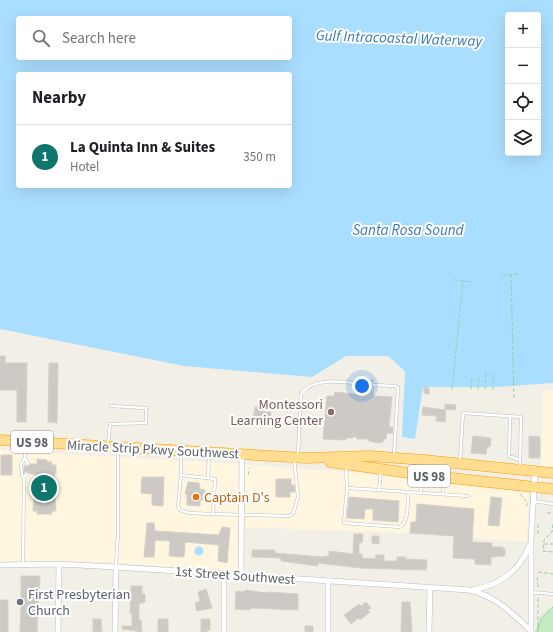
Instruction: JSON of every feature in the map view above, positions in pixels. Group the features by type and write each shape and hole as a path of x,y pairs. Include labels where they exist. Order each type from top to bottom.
{"highway":[{"name":"Miracle Strip Pkwy Southwest","path":"0,440 300,457 370,456 460,463 520,465 535,471 553,473"},
{"name":"Miracle Strip Pkwy Southwest","path":"300,457 422,476 553,489"}],"street":[{"path":"240,575 242,453"},
{"path":"531,631 530,592 532,501 535,471"},
{"name":"1st Street Southwest","path":"0,565 59,564 116,567 469,590 486,587 508,576 521,562 531,541"},
{"path":"58,632 59,564"},
{"path":"115,632 116,567"},
{"path":"224,574 224,632"},
{"path":"328,581 328,632"},
{"path":"429,632 430,588"},
{"name":"1st Street Southwest","path":"469,590 486,595 496,600 531,631"}],"lane":[{"path":"182,450 178,506 180,510 189,513 241,516 289,516 293,514 298,497 301,394 304,388 327,381 365,384"},
{"path":"374,385 395,386 398,388 394,458"},
{"path":"111,406 146,408 146,423 110,424 113,446 118,532 116,567"},
{"path":"460,463 463,413 521,417 520,465"},
{"path":"510,416 509,456 520,465"},
{"path":"25,441 25,458 28,464"},
{"path":"208,478 209,451"},
{"path":"23,565 24,477 21,474 21,464 25,458"},
{"path":"346,465 347,488 344,523 400,527 405,523 408,492"},
{"path":"379,490 381,470"},
{"path":"24,477 27,474"},
{"path":"181,475 215,479 213,514"},
{"path":"421,493 422,476"},
{"path":"443,494 444,478"},
{"path":"347,488 468,496"},
{"path":"532,501 553,504"},
{"path":"530,592 553,594"}],"path":[{"path":"511,274 514,398"},
{"path":"502,275 520,274"},
{"path":"454,280 472,282"},
{"path":"452,389 463,281"},
{"path":"486,373 486,389"},
{"path":"493,373 493,390"},
{"path":"471,389 472,377"},
{"path":"478,389 479,377"},
{"path":"520,491 526,502 527,508"},
{"path":"547,513 553,513"},
{"path":"537,536 538,520"},
{"path":"553,524 552,532 544,540 543,551 553,552"},
{"path":"544,544 553,544"},
{"path":"538,632 537,571 553,574"},
{"path":"538,629 542,619 553,608"}],"shaded area":[{"path":"543,391 553,391 553,468 541,466"},
{"path":"0,450 239,464 237,571 119,563 62,561 0,562"},
{"path":"245,465 364,473 529,493 527,542 430,534 244,527"}],"green space":[{"path":"553,606 553,632 535,632 540,617"}],"water":[{"name":"Santa Rosa Sound","path":"0,0 553,0 553,383 498,387 423,387 415,439 402,437 405,371 388,356 346,356 312,377 184,366 0,329"},
{"path":"197,547 201,547 203,551 201,555 197,555 195,553 195,549"}],"building":[{"path":"0,356 5,356 5,363 27,363 26,422 17,422 17,390 0,390"},
{"path":"49,363 58,363 57,423 48,422"},
{"path":"366,380 374,380 371,384 374,388 373,396 392,397 389,427 393,427 393,433 387,433 386,439 379,443 369,441 369,439 357,439 355,436 352,438 346,438 346,440 323,439 327,396 334,396 335,392 364,395 365,387 368,385"},
{"path":"424,387 429,388 429,394 424,393"},
{"path":"445,404 456,405 455,410 445,409"},
{"path":"255,407 263,407 263,412 271,412 270,422 253,421"},
{"path":"423,407 446,410 445,422 436,421 437,416 422,415"},
{"path":"473,436 491,438 490,447 487,447 486,454 471,453"},
{"path":"529,436 540,437 540,458 529,458"},
{"path":"1,455 12,455 12,475 1,475"},
{"path":"37,459 47,460 47,462 52,462 52,465 56,465 56,474 54,474 56,511 52,511 52,514 37,514 37,511 33,511 35,474 30,474 27,471 24,473 24,465 28,467 31,464 37,464"},
{"path":"142,477 164,477 163,506 152,505 152,494 141,493"},
{"path":"276,479 291,479 291,485 294,485 295,492 290,492 290,497 276,497"},
{"name":"Captain D's","path":"188,482 199,483 200,489 205,490 205,500 200,500 200,506 187,505 187,494 185,494"},
{"path":"349,497 399,501 398,522 373,520 373,509 365,509 364,519 347,518"},
{"path":"491,497 502,498 499,526 488,525"},
{"path":"417,504 474,509 472,542 492,543 492,547 502,547 505,549 505,556 491,557 491,565 475,564 475,559 453,558 454,536 410,533 411,522 416,522"},
{"path":"147,523 154,523 155,531 219,535 222,527 230,528 227,563 218,561 219,545 185,542 184,557 169,556 170,541 155,540 154,557 144,557"},
{"path":"354,534 363,534 362,543 359,543 359,554 362,554 362,558 375,559 376,555 384,555 384,561 397,561 397,557 427,560 426,570 361,568 318,563 318,566 281,561 281,558 252,557 252,550 275,550 275,553 323,557 329,556 329,551 353,554"},
{"path":"372,536 379,536 379,544 372,543"},
{"name":"First Presbyterian Church","path":"21,576 40,576 37,632 20,632 21,606 18,604 18,599 21,599"},
{"path":"131,586 142,586 142,594 145,594 145,602 139,604 139,620 141,620 142,632 122,629 122,626 132,626 132,613 130,613"},
{"path":"206,589 212,608 197,611 195,603 200,601 198,592"},
{"path":"245,590 266,593 298,594 298,610 252,608 249,610 235,609 236,591 245,592"},
{"path":"0,600 8,600 8,632 0,632"},
{"path":"366,602 371,608 368,610 370,612 360,620 358,618 351,624 344,615 359,604 361,606"},
{"path":"402,602 410,602 412,632 401,632"},
{"path":"93,619 101,619 102,632 93,632"},
{"path":"158,619 168,619 168,632 158,632"},
{"path":"201,619 210,619 210,630 207,630 207,632 201,632"},
{"path":"305,626 313,626 313,632 305,632"}],"place":[{"name":"Montessori Learning Center","path":"331,412"},
{"name":"La Quinta Inn & Suites","path":"44,488"},
{"name":"Captain D's","path":"196,497"},
{"name":"First Presbyterian Church","path":"20,602"}],"water label":[{"name":"Gulf Intracoastal Waterway","path":"399,38"}]}
